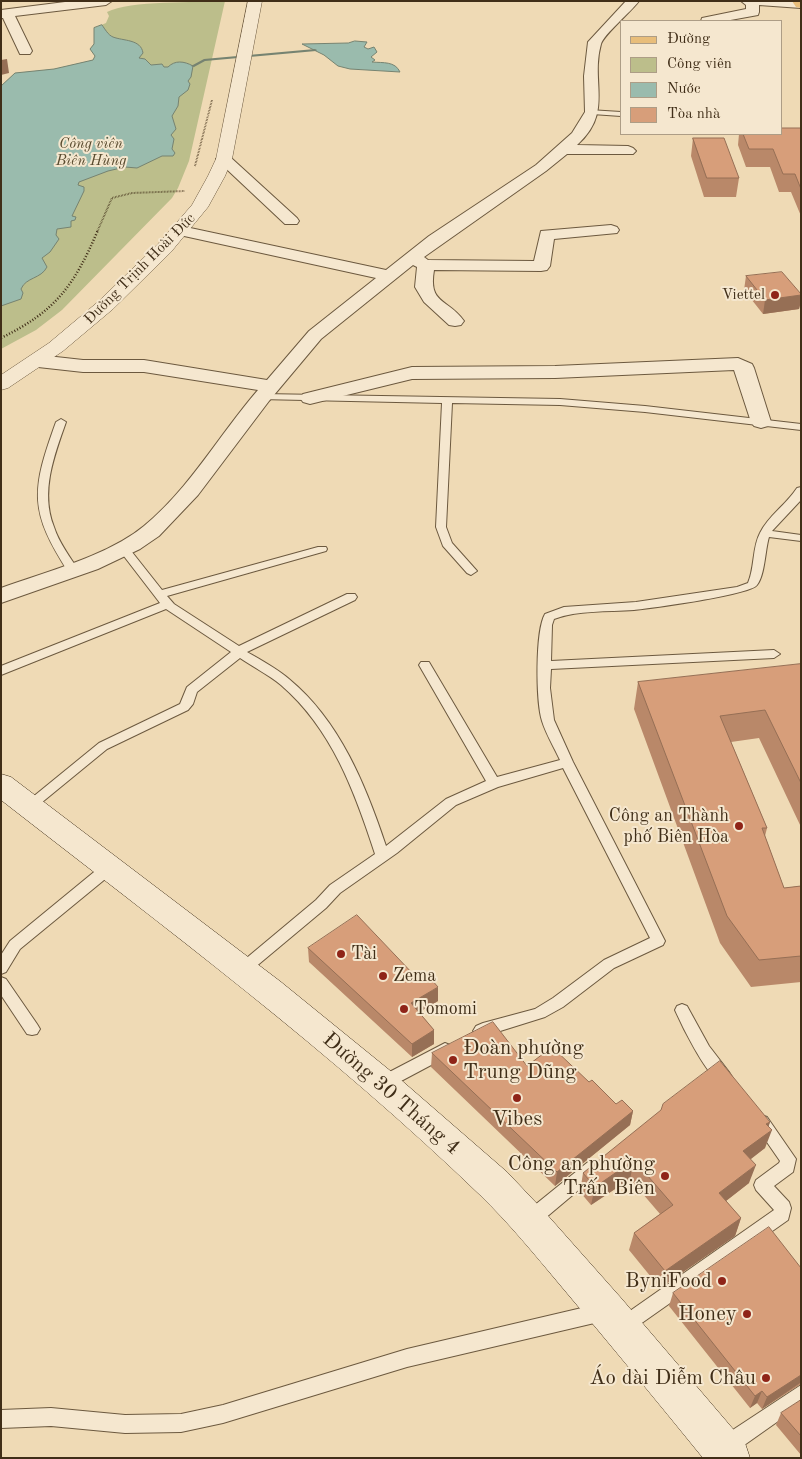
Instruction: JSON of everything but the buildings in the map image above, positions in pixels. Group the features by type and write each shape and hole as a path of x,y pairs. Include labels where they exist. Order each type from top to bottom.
{"street":[{"path":"25,51 6,20 106,1"},
{"name":"Đường Trịnh Hoài Đức","path":"1,384 38,361 95,316 181,231 204,202 216,180 224,159 256,1"},
{"path":"1,596 73,570 124,548 151,532 191,491 267,391 315,335 390,276 419,261 435,240 541,168 578,136 592,112 591,76 595,42 633,1"},
{"path":"747,1 800,3"},
{"path":"712,20 752,12 752,2"},
{"path":"563,149 628,151"},
{"path":"224,159 291,221"},
{"path":"419,261 454,264 540,266 547,235 610,230"},
{"path":"181,231 390,276"},
{"path":"419,261 426,271 423,282 426,293 435,304 456,321"},
{"path":"38,361 83,366 144,366 267,391"},
{"path":"310,398 412,373 555,372 738,364 745,368 760,422"},
{"name":"Đường 30 Tháng 4","path":"1,784 110,866 242,970 381,1084 488,1179 529,1221 726,1453"}],"lane":[{"path":"592,112 620,114"},
{"path":"267,391 310,398 560,402 645,409 801,427"},
{"path":"447,399 442,527 447,544 471,571"},
{"path":"61,422 47,464 42,493 42,506 47,525 73,570"},
{"path":"471,1036 488,1028 531,1017 542,1012 585,984 611,963 658,941 567,762 547,715 544,699 544,665 546,625 549,617 564,611 654,603 746,588 752,585 755,580 765,533 771,524 796,501 801,490"},
{"path":"765,533 801,538"},
{"path":"124,548 168,604 291,687 323,723 362,796 382,855"},
{"path":"160,594 322,550"},
{"path":"30,805 103,746 184,707 187,704 191,690 239,652 256,641 351,597"},
{"path":"1,671 168,604"},
{"path":"544,665 774,654"},
{"path":"425,665 494,783"},
{"path":"242,970 321,904 335,888 382,855 443,807 466,794 494,783 567,762"},
{"path":"1,968 15,945 110,866"},
{"path":"1,984 32,1029"},
{"path":"682,1010 704,1051 733,1088"},
{"path":"381,1084 455,1045"},
{"path":"1,1419 50,1417 125,1424 181,1423 223,1414 407,1358 614,1319 782,1214 783,1208 762,1185 787,1167 788,1159 752,1111"},
{"path":"529,1221 604,1159"},
{"path":"726,1453 801,1394"}],"path":[{"path":"195,168 212,100"},
{"path":"182,196 187,186"},
{"path":"1,338 44,315 61,299 81,267 112,198 132,193 185,190"}],"green space":[{"name":"Công viên Biên Hùng","path":"225,1 189,161 172,198 62,310 36,330 1,349 1,86 15,73 54,69 93,60 95,56 90,49 94,44 94,28 106,23 109,16 107,12 117,8 147,4"}],"water":[{"path":"102,25 111,36 139,45 143,53 139,58 145,59 151,65 162,64 164,67 168,67 180,62 193,66 191,77 188,81 190,84 188,90 179,97 178,106 172,116 176,129 171,135 174,139 172,149 175,153 173,156 162,156 137,168 125,167 108,171 79,182 78,185 84,187 84,191 72,216 76,217 75,220 71,221 71,227 57,229 56,235 59,239 50,252 42,258 47,267 41,274 23,285 21,299 1,306 1,86 15,73 54,69 93,60 95,56 90,49 94,44 94,28"},
{"path":"355,41 367,42 364,47 368,49 374,47 377,52 371,57 375,60 372,62 392,64 400,72 350,69 338,66 324,55 302,44 348,43"}],"waterway":[{"path":"193,66 204,60 315,50"}],"place":[{"name":"Viettel","path":"775,295"},
{"name":"Công an Thành phố Biên Hòa","path":"739,826"},
{"name":"Tài","path":"341,954"},
{"name":"Zema","path":"383,976"},
{"name":"Tomomi","path":"404,1009"},
{"name":"Đoàn phường Trung Dũng","path":"453,1060"},
{"name":"Vibes","path":"517,1098"},
{"name":"Công an phường Trấn Biên","path":"665,1176"},
{"name":"ByniFood","path":"722,1281"},
{"name":"Honey","path":"747,1314"},
{"name":"Áo dài Diễm Châu","path":"766,1378"}]}
